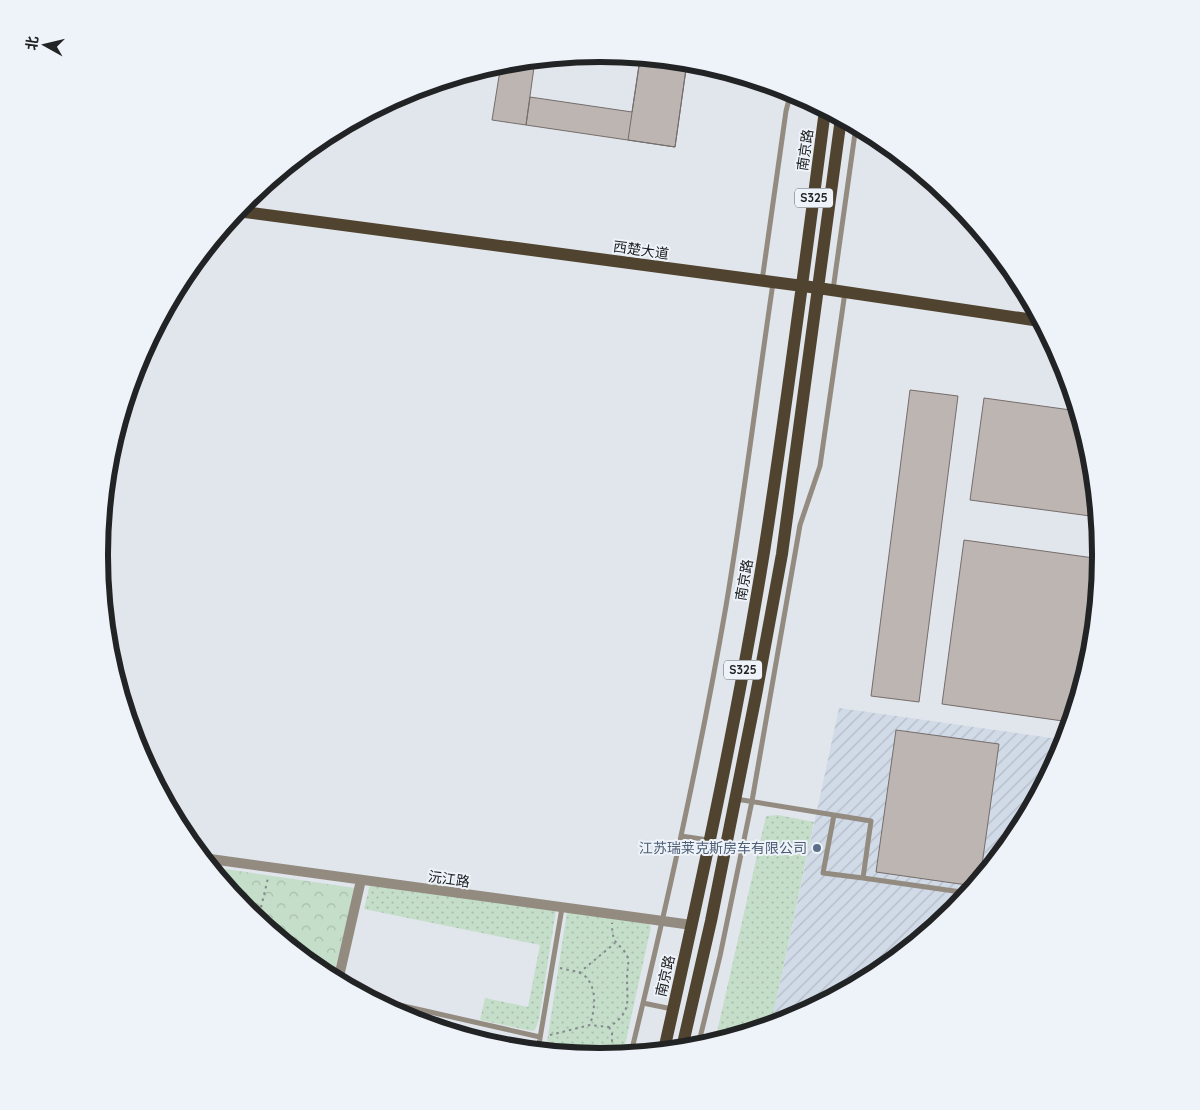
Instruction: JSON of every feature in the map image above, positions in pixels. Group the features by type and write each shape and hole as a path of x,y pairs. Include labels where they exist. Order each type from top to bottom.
{"main road":[{"name":"南京路","path":"666,1043 692,925 740,688 764,552 825,117"},
{"name":"S325","path":"684,1040 736,798 782,554 840,125"},
{"name":"西楚大道","path":"247,212 818,288 1033,320"}],"street":[{"name":"沅江路","path":"213,859 692,925"},
{"path":"340,973 362,880"}],"lane":[{"path":"634,1046 682,836 726,605 768,282 786,111 789,100"},
{"path":"700,1037 720,956 752,801 800,525 820,466 855,134"},
{"path":"736,798 872,821 863,878"},
{"path":"834,815 823,873 959,892"},
{"path":"682,836 709,840"},
{"path":"539,1043 562,908"},
{"path":"644,1003 673,1009"},
{"path":"403,1006 540,1037"}],"path":[{"path":"260,911 270,868"},
{"path":"540,1037 590,1025 609,1027 620,1019 628,1004 628,958 626,953 615,943 612,934 613,915"},
{"path":"579,973 615,943"},
{"path":"552,966 584,975 590,985 594,998 594,1012 590,1025"},
{"path":"609,1027 612,1033 612,1047"}],"shaded area":[{"name":"江苏瑞莱克斯房车有限公司","path":"839,708 1057,739 1042,773 1009,829 991,855 948,903 900,946 874,964 818,997 773,1015"}],"green space":[{"path":"778,815 814,822 773,1015 717,1033 766,816"},
{"path":"220,868 355,888 335,970 300,946 275,925"},
{"path":"370,884 556,910 539,1019 535,1030 532,1031 480,1020 485,998 528,1007 540,945 364,909"},
{"path":"567,912 649,924 651,927 625,1046 600,1048 548,1044"}],"building":[{"path":"639,65 686,70 675,147 526,125 530,97 632,112"},
{"path":"639,65 686,70 675,147 628,140"},
{"path":"534,67 526,125 492,120 500,73"},
{"path":"910,390 958,396 919,702 871,696"},
{"path":"984,398 1070,410 1083,459 1090,516 970,500"},
{"path":"964,540 1092,558 1088,619 1083,651 1076,682 1063,721 942,704"},
{"path":"896,730 999,744 982,866 965,885 876,872"}],"place":[{"name":"江苏瑞莱克斯房车有限公司","path":"817,848"}]}
